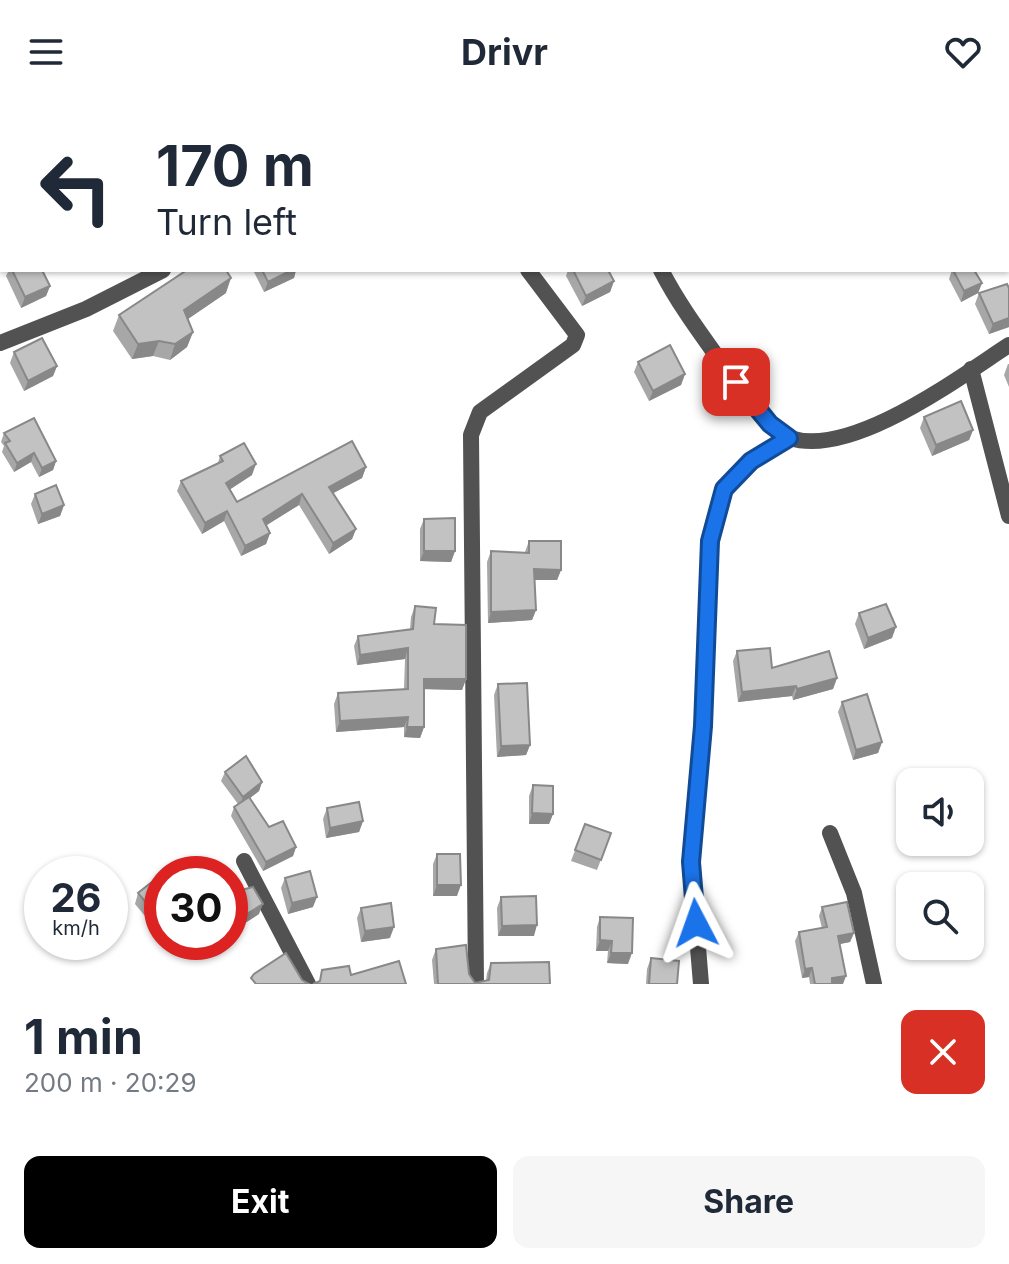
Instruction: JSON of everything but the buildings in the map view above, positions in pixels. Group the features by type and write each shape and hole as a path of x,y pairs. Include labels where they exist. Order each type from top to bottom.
{"street":[{"path":"0,343 86,309 159,272"},
{"path":"476,984 471,435 480,412 573,345 577,335 530,272"},
{"path":"662,272 679,306 736,382 770,424 789,438 824,442 868,431 1009,345"},
{"path":"971,369 1009,516"},
{"path":"701,984 691,862 703,726 710,541 724,489 751,461 789,438"},
{"path":"830,833 854,893 874,984"},
{"path":"248,869 308,984"}],"route":[{"path":"696,923 691,862 703,726 710,541 724,489 751,461 789,438 770,424 736,382"}]}
